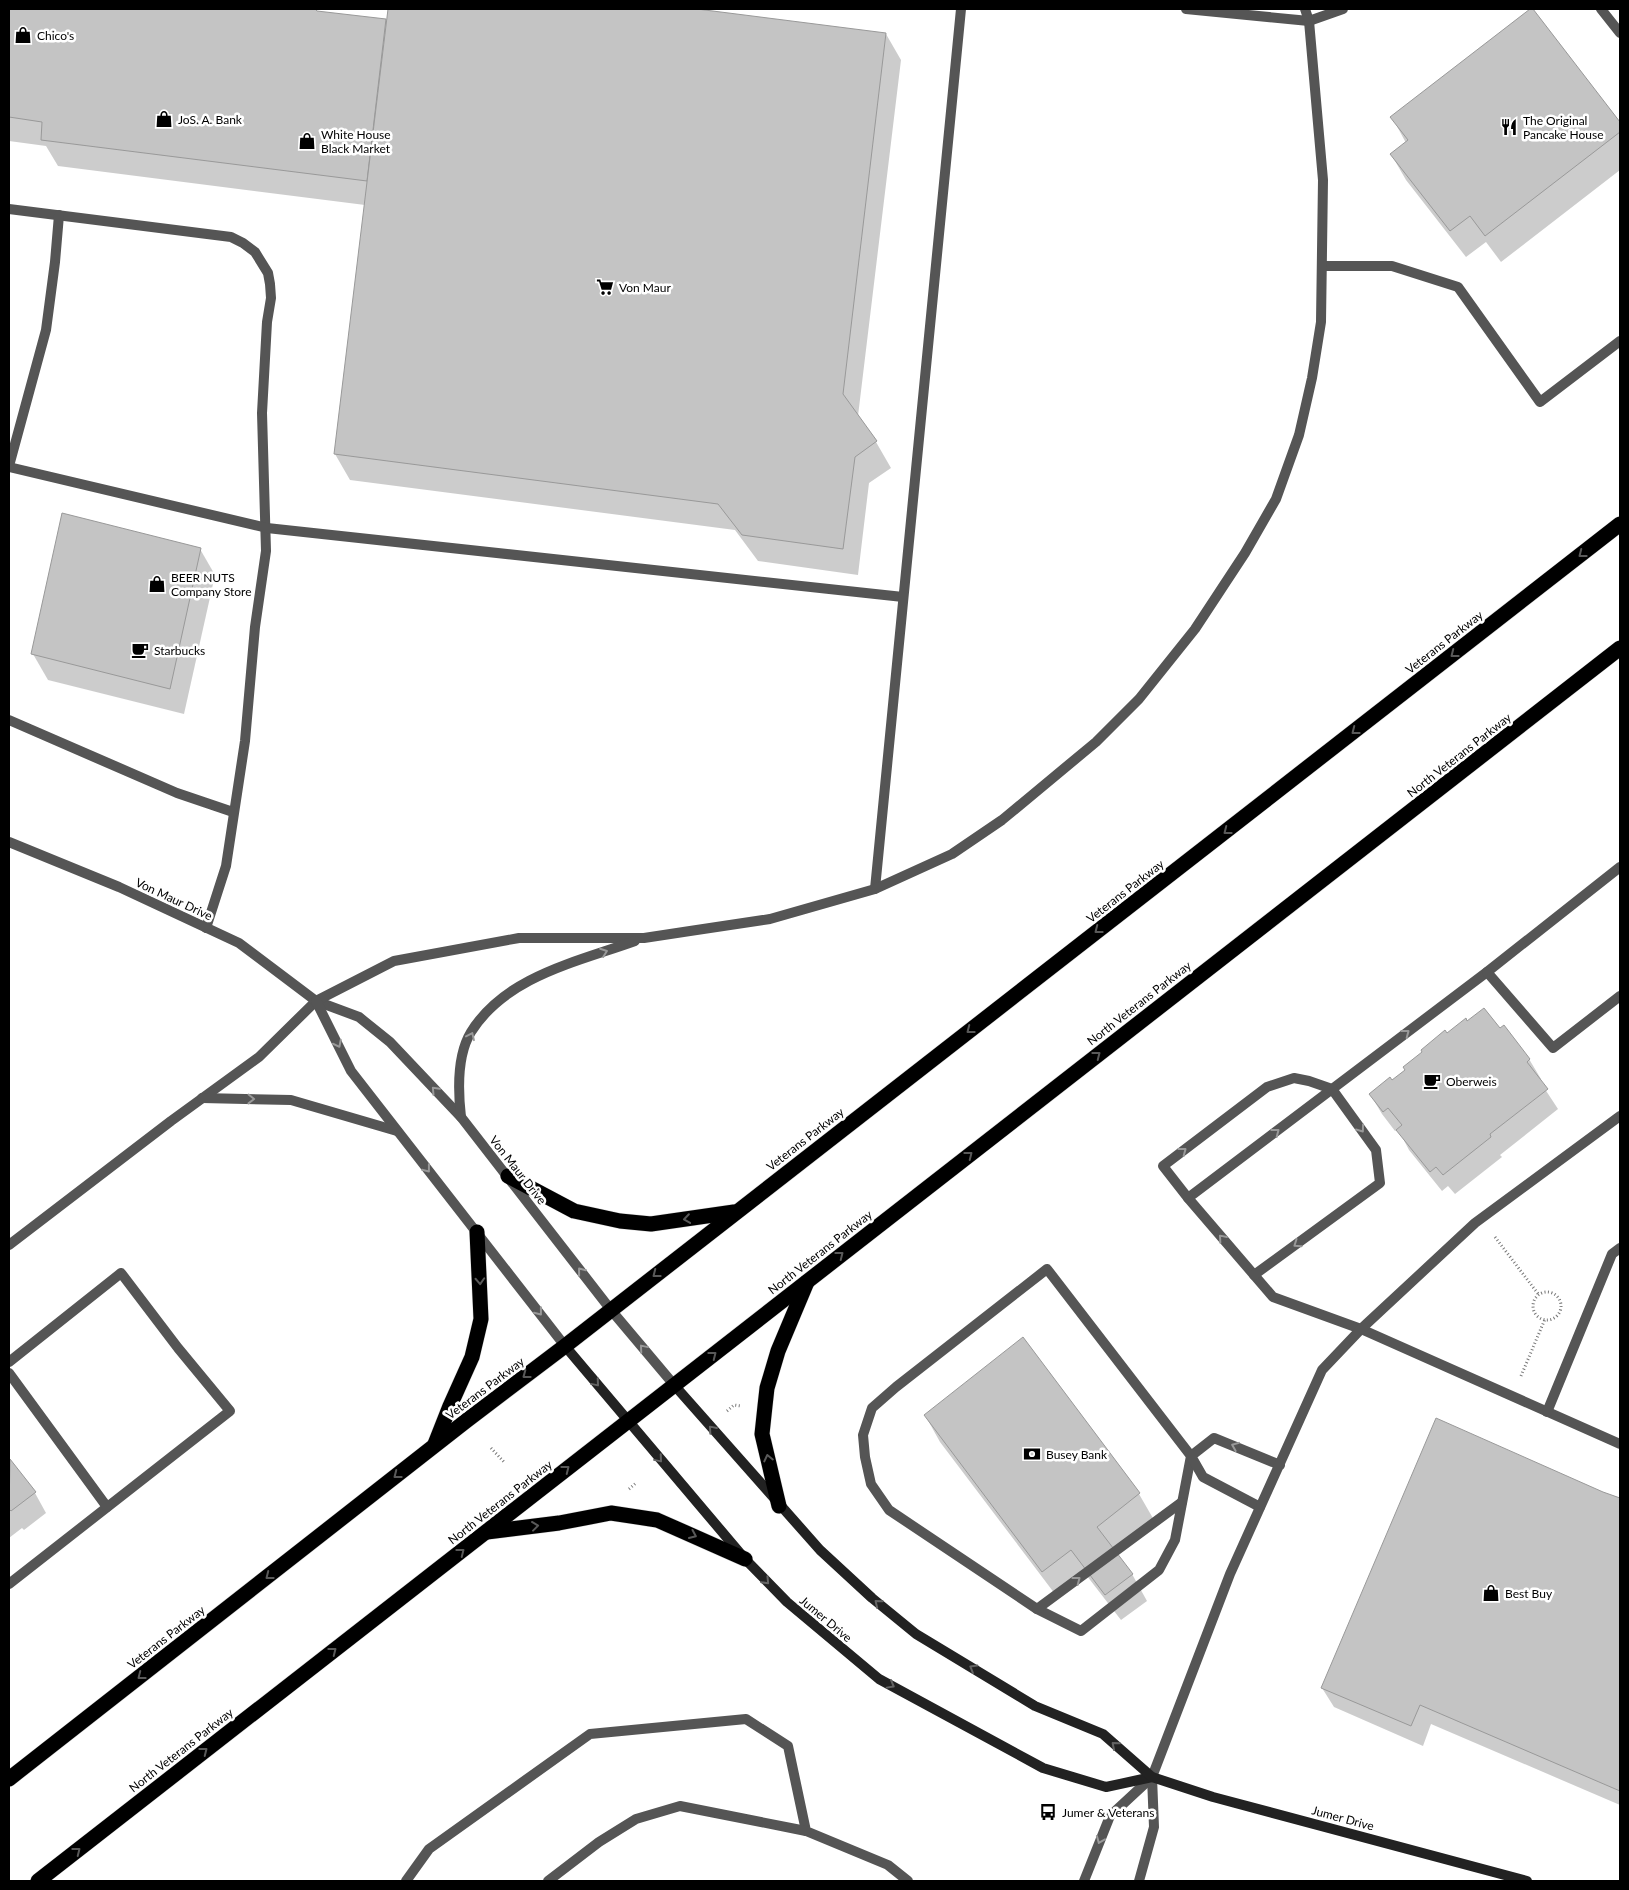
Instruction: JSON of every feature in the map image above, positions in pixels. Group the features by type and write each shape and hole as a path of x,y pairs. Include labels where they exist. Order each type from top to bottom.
{"highway":[{"name":"Veterans Parkway","path":"9,1779 435,1445 565,1346 1620,524"},
{"name":"North Veterans Parkway","path":"38,1881 1620,648"},
{"path":"508,1176 574,1211 620,1221 651,1224 736,1212"},
{"path":"435,1445 472,1357 481,1319 477,1232"},
{"path":"779,1506 762,1434 765,1406 778,1351 807,1281"},
{"path":"487,1532 559,1523 611,1512 657,1520 745,1559"}],"street":[{"path":"875,889 961,9"},
{"path":"1186,9 1308,21 1343,9"},
{"path":"9,1245 259,1057 316,1001 394,960 520,938 644,938 770,919 875,889 952,854 1002,820 1096,742 1139,699 1195,629 1245,553 1276,499 1299,435 1312,378 1321,322 1322,266 1323,180 1308,21 1305,9"},
{"path":"1601,9 1620,33"},
{"path":"9,209 231,237 255,252 268,273 271,298 267,322 262,412 267,528 266,551 255,627 245,741 226,866 206,928"},
{"path":"59,216 46,330 9,466 267,528 903,598"},
{"path":"1322,266 1392,266 1458,287 1540,402 1620,341"},
{"path":"9,720 177,793 233,812"},
{"name":"Von Maur Drive","path":"9,842 119,887 239,943 316,1001 359,1017 390,1042 461,1118 611,1310 674,1386"},
{"path":"1188,1198 1487,972 1620,867"},
{"path":"461,1118 458,1091 461,1061 470,1033 492,1006 533,977 644,938"},
{"path":"1487,972 1553,1048 1620,996"},
{"name":"Von Maur Drive","path":"316,1001 351,1071 565,1346"},
{"path":"1254,1275 1380,1183 1376,1150 1332,1089 1294,1078 1267,1087 1163,1166 1188,1198 1254,1275 1273,1297 1361,1330 1620,1444"},
{"path":"202,1098 291,1100 397,1130"},
{"path":"1139,1881 1154,1827 1152,1777 1230,1574 1322,1370 1361,1330 1481,1219 1620,1116"},
{"path":"1548,1412 1612,1254 1620,1248"},
{"path":"1260,1507 1203,1477 1192,1456 1048,1269 896,1387 872,1408 863,1434 865,1457 872,1484 889,1510 1037,1609 1081,1631 1159,1570 1175,1540 1192,1456 1214,1438 1280,1465"},
{"path":"9,1362 121,1273 178,1348 230,1411 9,1584"},
{"name":"Jumer Drive","path":"565,1346 745,1559 787,1602 879,1678 1043,1768 1106,1787 1152,1777"},
{"path":"9,1372 107,1507"},
{"name":"Jumer Drive","path":"674,1386 820,1550 872,1598 916,1634 1034,1706 1103,1734 1152,1777 1213,1797 1527,1881"},
{"path":"1037,1609 1182,1502"},
{"path":"406,1881 429,1849 590,1734 746,1719 788,1746 806,1831"},
{"path":"1084,1881 1110,1816 1152,1777"},
{"path":"548,1881 599,1842 636,1819 680,1806 806,1831 888,1865 908,1881"}],"path":[{"path":"1481,1219 1539,1294"},
{"path":"1551,1292 1558,1297 1561,1306 1558,1315 1554,1318 1545,1319 1540,1317 1534,1310 1534,1302 1539,1294 1551,1292"},
{"path":"1513,1396 1545,1319"},
{"path":"726,1412 734,1405 744,1406"},
{"path":"491,1448 504,1462"}],"building":[{"path":"9,9 315,9 317,11 386,19 367,181 41,140 42,122 9,117"},
{"name":"Von Maur","path":"388,9 697,9 886,33 843,394 877,441 855,457 843,549 742,535 718,504 334,454"},
{"name":"The Original Pancake House","path":"1530,9 1533,9 1620,122 1620,132 1485,236 1470,216 1450,231 1390,154 1408,140 1390,117"},
{"path":"62,513 201,548 170,689 31,654"},
{"path":"1484,1008 1500,1028 1504,1025 1530,1059 1527,1062 1548,1089 1490,1134 1491,1137 1443,1175 1436,1167 1430,1172 1396,1130 1402,1125 1388,1108 1383,1112 1369,1094 1390,1077 1392,1080 1405,1070 1403,1067 1445,1030 1447,1033 1466,1018 1467,1021"},
{"name":"Busey Bank","path":"1023,1337 1140,1493 1097,1527 1133,1574 1105,1595 1071,1550 1042,1572 924,1415"},
{"name":"Best Buy","path":"1436,1418 1620,1498 1620,1791 1420,1705 1411,1726 1321,1688"},
{"path":"10,1459 36,1492 11,1511 9,1509"}],"place":[{"name":"Chico's","path":"23,35"},
{"name":"JoS. A. Bank","path":"164,119"},
{"name":"The Original Pancake House","path":"1509,127"},
{"name":"White House Black Market","path":"307,141"},
{"name":"Von Maur","path":"605,287"},
{"name":"BEER NUTS Company Store","path":"157,584"},
{"name":"Starbucks","path":"140,650"},
{"name":"Oberweis","path":"1432,1081"},
{"name":"Busey Bank","path":"1032,1454"},
{"name":"Best Buy","path":"1491,1593"},
{"name":"Jumer & Veterans","path":"1048,1812"}]}
